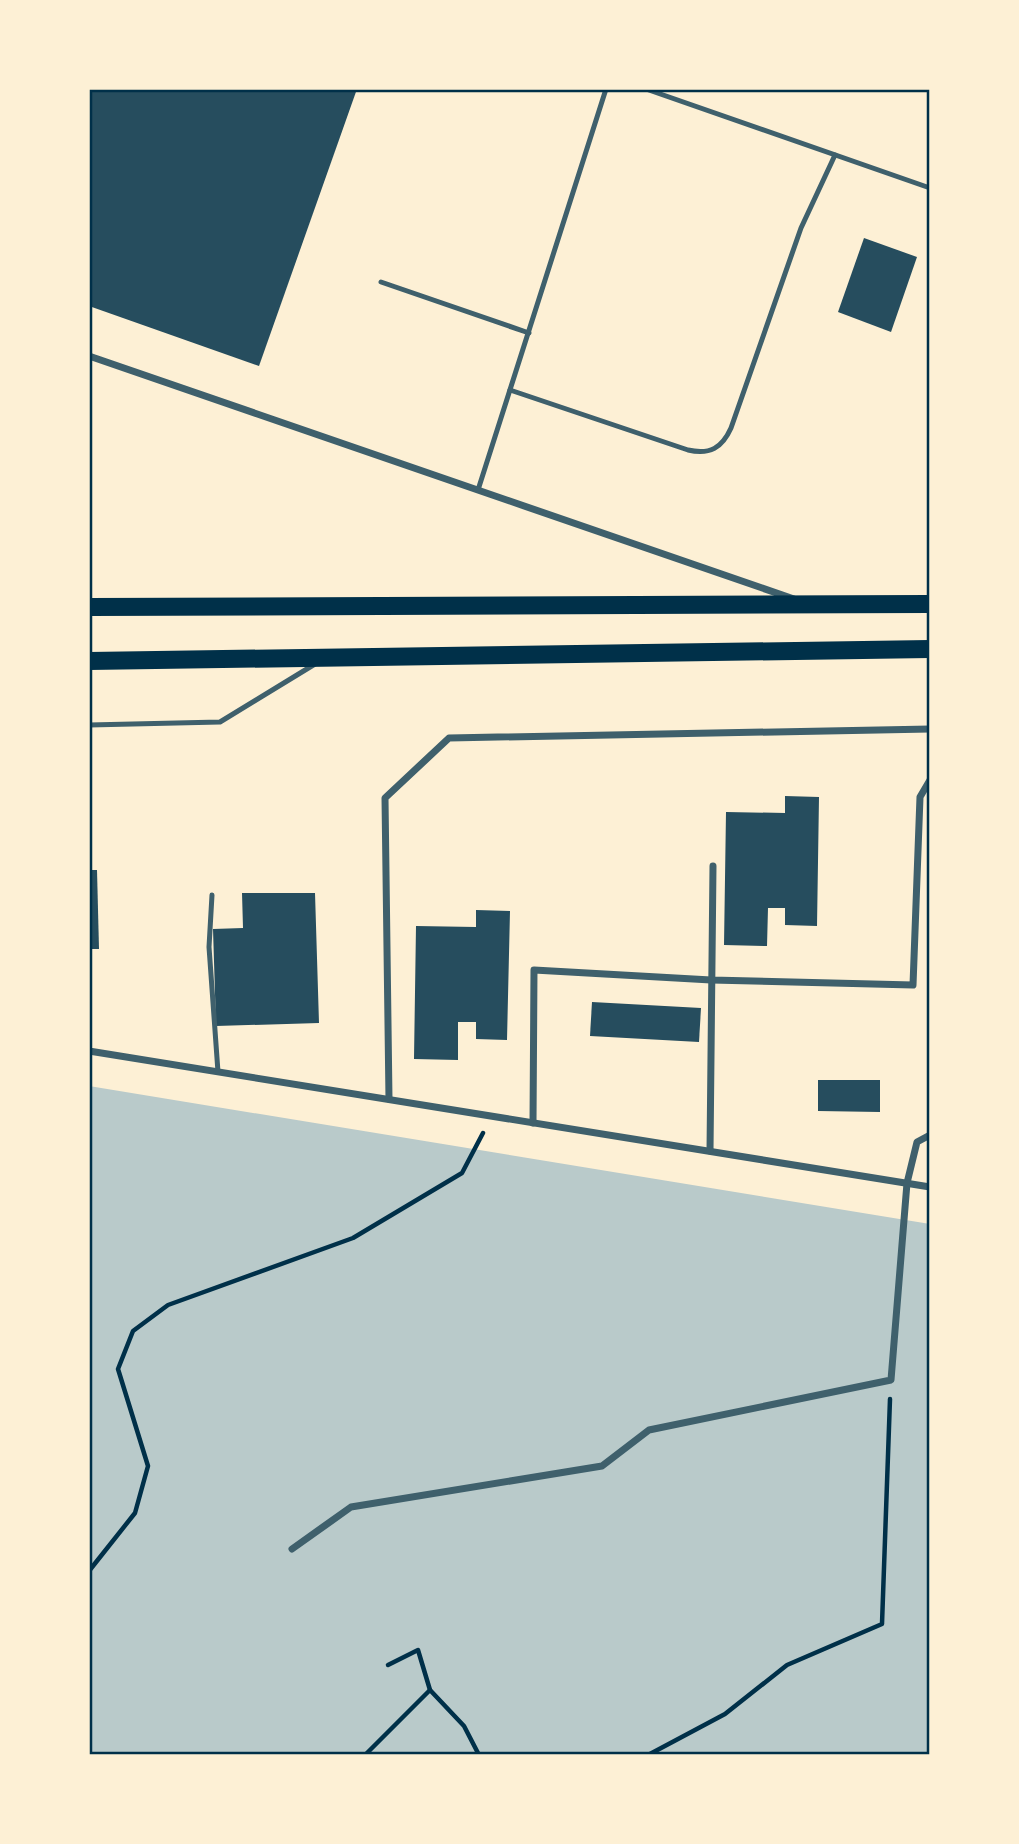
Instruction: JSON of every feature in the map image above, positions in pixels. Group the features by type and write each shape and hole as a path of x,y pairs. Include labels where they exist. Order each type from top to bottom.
{"main road":[{"path":"89,607 930,604"},
{"path":"89,661 930,649"}],"street":[{"path":"89,356 811,605"},
{"path":"389,1099 384,797 449,738 930,729"},
{"path":"533,1123 534,970 711,981 913,985 920,797 930,780"},
{"path":"710,1151 713,866"},
{"path":"89,1051 930,1187"},
{"path":"292,1549 351,1507 602,1466 649,1430 891,1380 906,1183 917,1142 930,1136"}],"lane":[{"path":"478,489 606,89"},
{"path":"646,89 930,188"},
{"path":"510,390 688,450 710,452 720,446 732,428 801,228 835,155"},
{"path":"381,282 528,334"},
{"path":"89,725 220,722 325,657"},
{"path":"212,895 209,947 218,1072"}],"path":[{"path":"89,1572 135,1513 148,1466 118,1369 133,1331 168,1305 353,1238 462,1173 492,1116"},
{"path":"648,1755 725,1714 787,1665 882,1624 891,1380"},
{"path":"388,1665 418,1650 430,1690 464,1726 479,1755"},
{"path":"365,1755 430,1690"}],"shaded area":[{"path":"89,1086 930,1224 930,1755 89,1755"}],"building":[{"path":"89,89 357,89 259,366 89,306"},
{"path":"864,238 917,257 891,332 838,312"},
{"path":"785,796 819,797 817,926 785,925 785,908 768,908 767,946 724,945 726,812 785,813"},
{"path":"89,870 97,870 99,949 89,949"},
{"path":"242,893 315,893 319,1023 216,1026 213,929 243,928"},
{"path":"476,910 510,911 507,1040 476,1039 476,1022 458,1022 458,1060 414,1059 416,926 476,927"},
{"path":"592,1002 701,1008 699,1042 590,1036"},
{"path":"818,1080 880,1080 880,1112 818,1111"}]}
